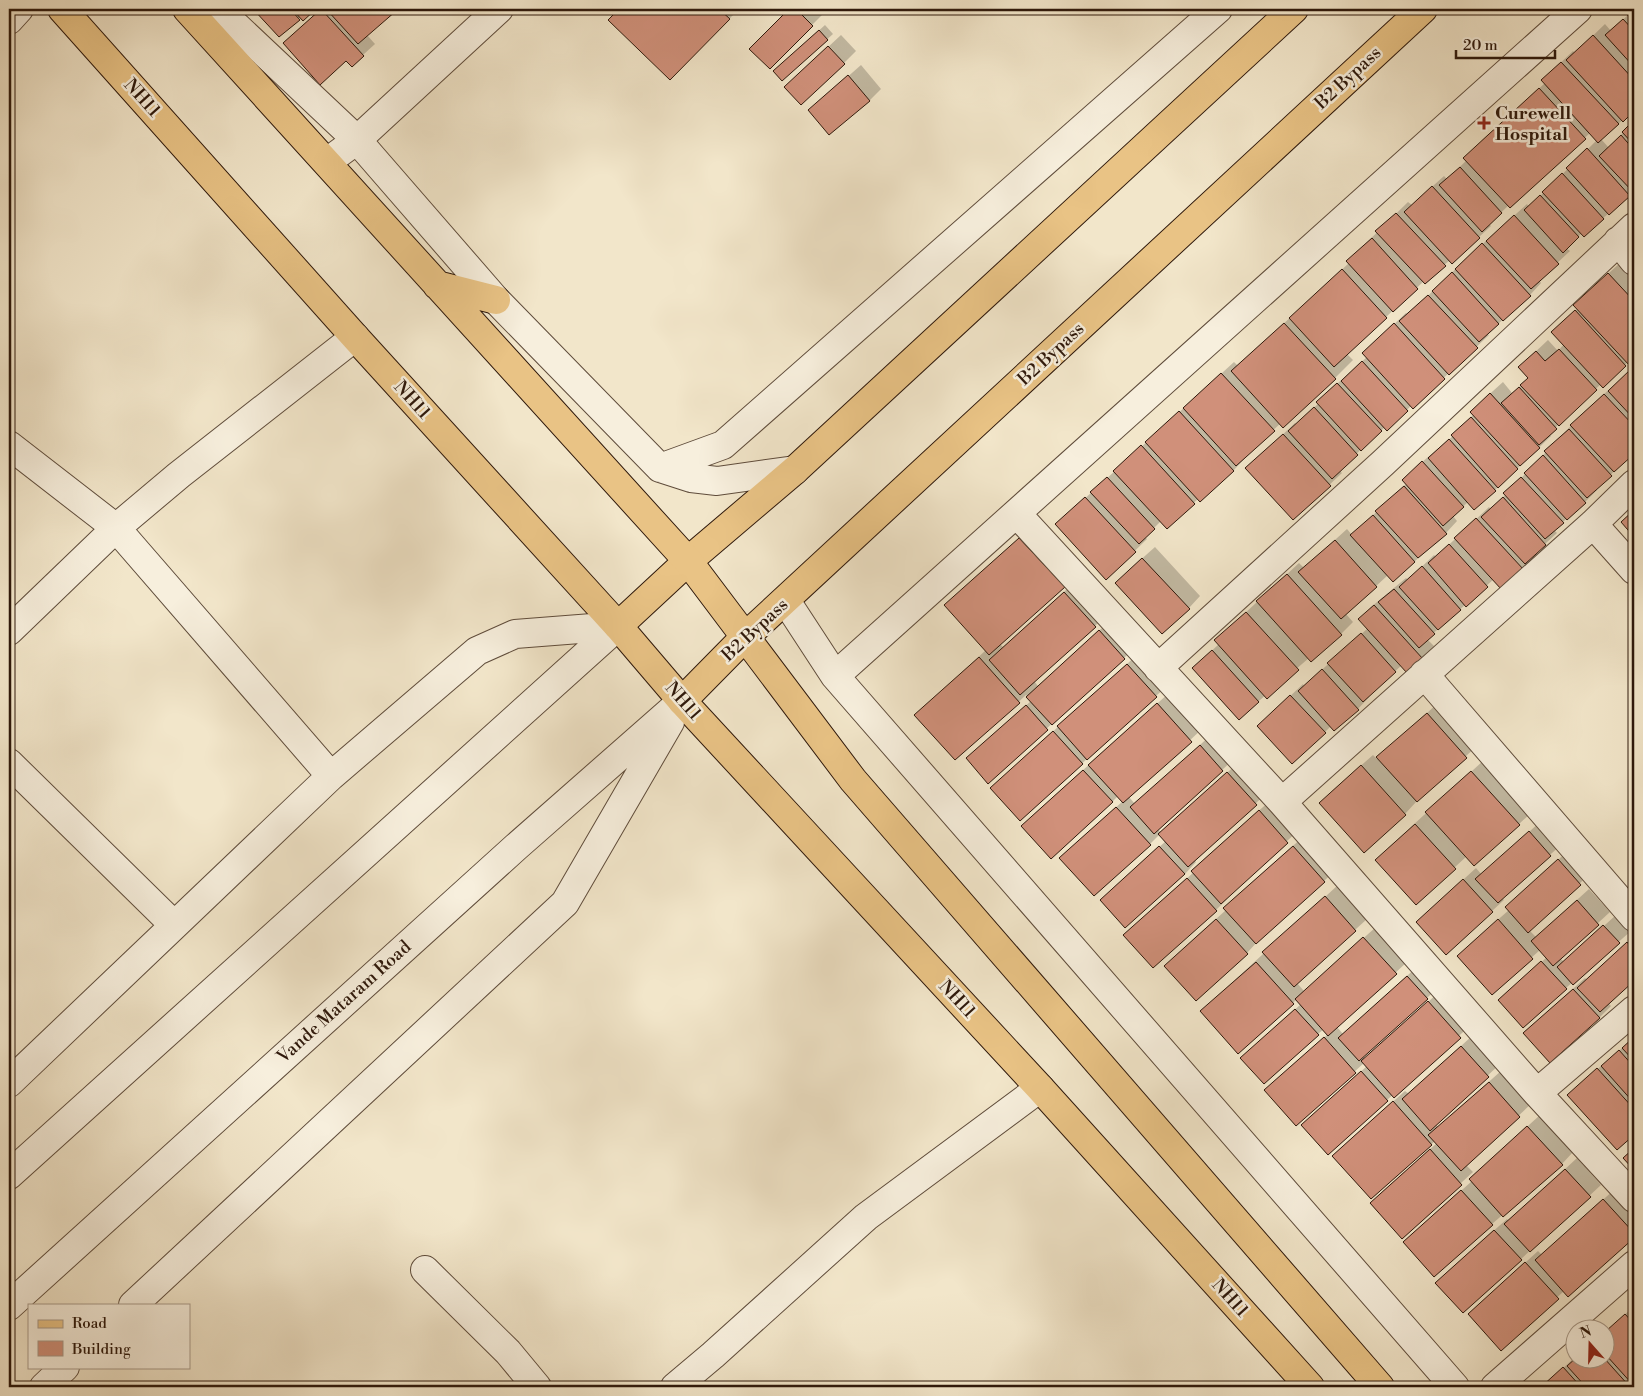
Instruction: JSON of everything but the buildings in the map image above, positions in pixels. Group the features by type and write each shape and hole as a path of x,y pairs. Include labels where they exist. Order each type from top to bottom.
{"main road":[{"name":"NH11","path":"62,9 354,337 618,626 682,701 1040,1088 1310,1387"},
{"path":"187,9 688,562 746,636 853,780 1380,1387"},
{"path":"618,626 688,562 795,470 1294,9"},
{"name":"B2 Bypass","path":"682,701 746,636 786,601 1423,9"},
{"path":"438,285 496,300"}],"street":[{"path":"9,20 19,9"},
{"path":"218,9 357,140 496,300 660,468 691,478 717,481 795,470"},
{"path":"327,162 357,140 499,9"},
{"path":"660,468 723,445 1218,9"},
{"path":"836,676 1578,9"},
{"path":"1158,668 1629,243"},
{"path":"9,631 116,528 179,475 354,337"},
{"path":"9,445 116,528 331,776"},
{"path":"1282,802 1593,524 1634,484"},
{"path":"1017,514 1282,802 1537,1093 1634,1198"},
{"path":"1593,524 1634,570"},
{"path":"786,601 836,676 1120,1005 1455,1387"},
{"path":"10,1079 331,776 477,651 515,634 618,626"},
{"path":"9,1175 618,626"},
{"path":"1424,674 1634,917"},
{"path":"134,1304 565,903 682,701"},
{"name":"Vande Mataram Road","path":"9,1306 516,847 682,701"},
{"path":"9,763 174,925"},
{"path":"1537,1093 1634,1010"},
{"path":"675,1387 866,1217 1040,1088"},
{"path":"1495,1387 1634,1265"},
{"path":"425,1270 508,1352 536,1387"},
{"path":"44,1387 64,1368"}],"place":[{"name":"Curewell Hospital","path":"1484,123"}]}
